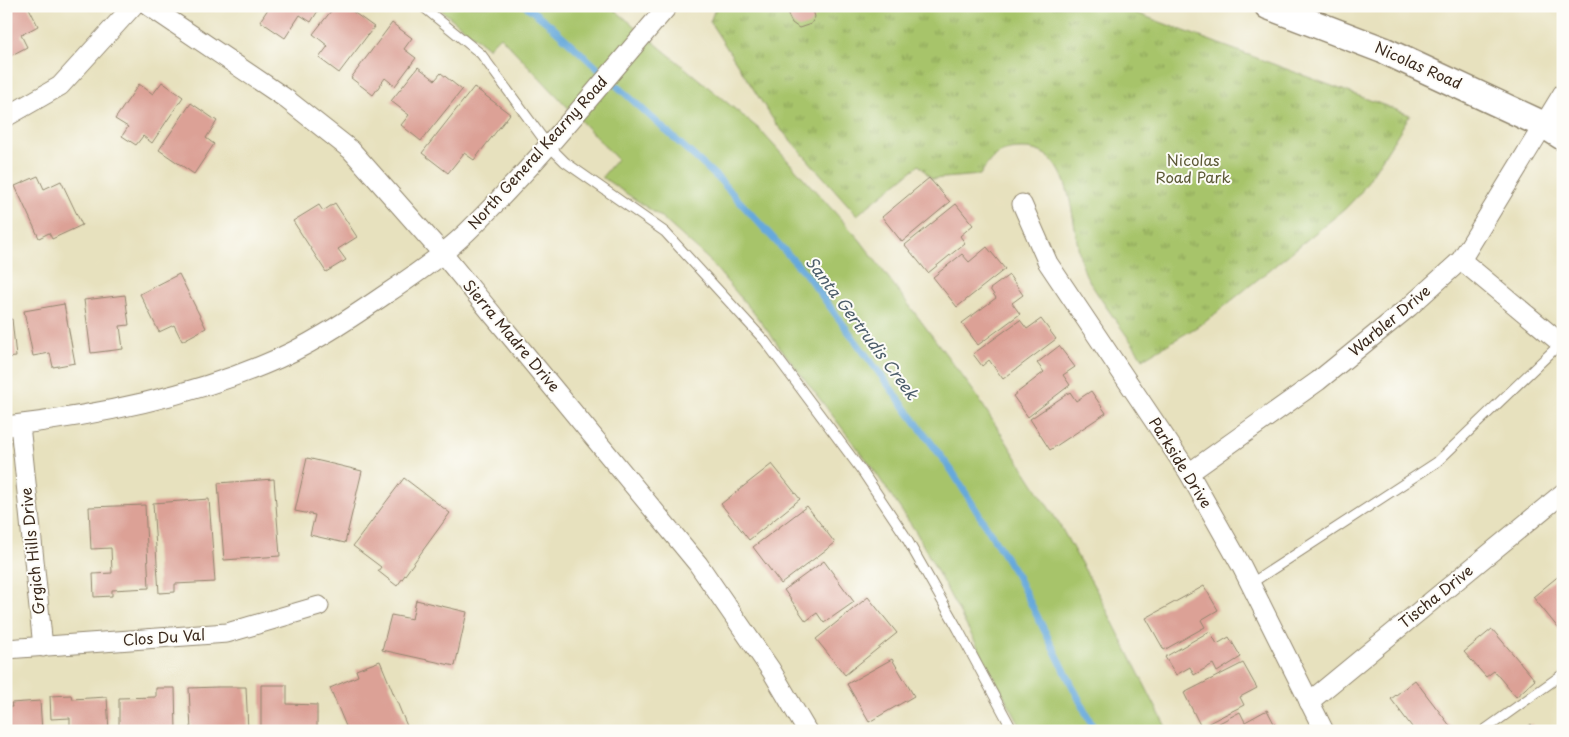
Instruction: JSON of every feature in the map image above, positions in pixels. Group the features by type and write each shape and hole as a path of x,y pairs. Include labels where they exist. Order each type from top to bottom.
{"main road":[{"name":"Nicolas Road","path":"1268,6 1384,50 1553,131"}],"street":[{"path":"6,117 60,86 133,6"},
{"name":"Sierra Madre Drive","path":"149,6 285,98 350,150 442,253 698,564 771,670 807,731"},
{"name":"North General Kearny Road","path":"13,425 100,412 193,389 264,365 332,331 406,281 466,233 502,196 668,6"},
{"name":"Warbler Drive","path":"1189,473 1318,381 1410,307 1460,260 1553,131 1563,93"},
{"name":"Parkside Drive","path":"1022,204 1048,263 1189,473 1250,584 1324,731"},
{"path":"1460,260 1562,344"},
{"name":"Grgich Hills Drive","path":"13,425 43,647"},
{"name":"Tischa Drive","path":"1309,702 1563,493"},
{"name":"Clos Du Val","path":"6,649 227,633 319,606"}],"lane":[{"path":"422,6 481,54 583,176 620,199 664,232 765,341 862,471 904,534 1013,731"},
{"path":"1250,584 1437,462 1562,344"},
{"path":"1483,731 1563,674"}],"green space":[{"path":"436,6 610,6 759,129 860,240 975,393 1058,522 1099,595 1168,731 1023,731 916,532 869,463 753,312 707,258 661,217 602,177 617,159 500,36 488,48"},
{"name":"Nicolas Road Park","path":"716,6 1117,6 1410,115 1361,192 1345,209 1205,322 1143,359 1087,277 1081,261 1070,199 1063,179 1054,163 1041,152 1022,149 1007,150 992,158 980,175 932,179 919,165 857,215 776,124 710,22"}],"building":[{"path":"6,6 28,6 38,26 21,35 27,47 6,58"},
{"path":"270,6 321,6 311,22 300,15 285,38 260,21"},
{"path":"335,6 345,6 374,27 339,73 319,58 328,46 313,34"},
{"path":"791,6 812,6 815,17 811,24 799,28 792,23 788,15"},
{"path":"392,23 412,38 404,49 416,58 395,86 385,78 373,95 351,78"},
{"path":"418,67 435,80 441,73 462,90 421,141 401,125 409,115 391,101"},
{"path":"162,82 183,97 152,143 143,136 136,145 122,136 128,127 115,119 139,84 153,94"},
{"path":"474,87 510,114 474,160 464,153 448,173 422,153"},
{"path":"191,103 217,121 206,138 214,144 194,174 159,150"},
{"path":"38,176 44,189 61,181 82,225 52,239 49,233 39,238 15,186"},
{"path":"929,178 950,202 902,242 882,217"},
{"path":"335,203 357,237 338,249 346,260 326,272 293,221 319,205 323,211"},
{"path":"956,204 973,225 960,236 965,243 928,273 905,245"},
{"path":"987,247 1005,269 957,307 933,277 962,254 969,262"},
{"path":"179,274 206,328 182,341 174,325 159,332 140,294"},
{"path":"1009,275 1023,295 1012,303 1020,314 978,345 962,323 996,298 990,289"},
{"path":"125,295 129,325 120,326 123,349 91,353 84,300"},
{"path":"64,304 75,363 53,367 50,353 33,356 24,311"},
{"path":"12,319 16,357 6,358 6,320"},
{"path":"1041,319 1056,339 1003,379 989,360 982,366 973,354 1020,320 1027,329"},
{"path":"1059,346 1075,367 1063,375 1070,385 1028,417 1013,396 1044,372 1037,363"},
{"path":"1091,391 1106,413 1050,450 1030,419 1070,392 1076,401"},
{"path":"307,458 362,471 345,543 310,535 315,515 295,511"},
{"path":"772,464 800,499 749,540 721,504"},
{"path":"404,478 450,513 397,586 378,571 381,567 353,546"},
{"path":"274,479 280,556 224,560 218,483"},
{"path":"209,499 215,582 175,584 175,592 159,593 153,503"},
{"path":"145,505 149,588 112,590 112,596 94,597 93,574 112,573 111,548 91,549 89,507"},
{"path":"807,506 835,543 781,584 753,547"},
{"path":"824,561 854,602 824,623 817,613 806,621 784,590"},
{"path":"1561,574 1563,576 1563,634 1533,597"},
{"path":"1204,586 1218,610 1201,620 1205,627 1164,650 1146,618"},
{"path":"868,597 897,633 845,675 816,639"},
{"path":"416,600 467,612 455,666 382,650 391,615 412,619"},
{"path":"1492,629 1535,680 1516,697 1494,671 1486,677 1464,652"},
{"path":"1210,631 1217,644 1229,637 1241,657 1217,672 1213,664 1194,675 1190,667 1176,675 1165,657"},
{"path":"892,659 914,696 869,722 847,684"},
{"path":"380,661 409,731 348,731 330,688 358,676 356,670"},
{"path":"1243,663 1257,688 1240,697 1244,705 1201,727 1184,693"},
{"path":"1415,680 1454,731 1415,731 1391,699"},
{"path":"261,685 287,685 287,704 317,705 317,731 261,731"},
{"path":"246,687 248,731 191,731 189,688"},
{"path":"156,688 175,688 176,731 119,731 119,698 156,697"},
{"path":"71,695 72,699 107,697 109,731 70,731 70,718 51,719 50,696"},
{"path":"40,701 42,731 6,731 6,707 12,707 11,703"},
{"path":"1267,710 1278,731 1208,729 1240,712 1245,722"},
{"path":"1531,724 1537,731 1523,731"}],"waterway":[{"name":"Santa Gertrudis Creek","path":"526,6 549,24 719,179 805,273 952,471 1017,576 1095,731"}]}
